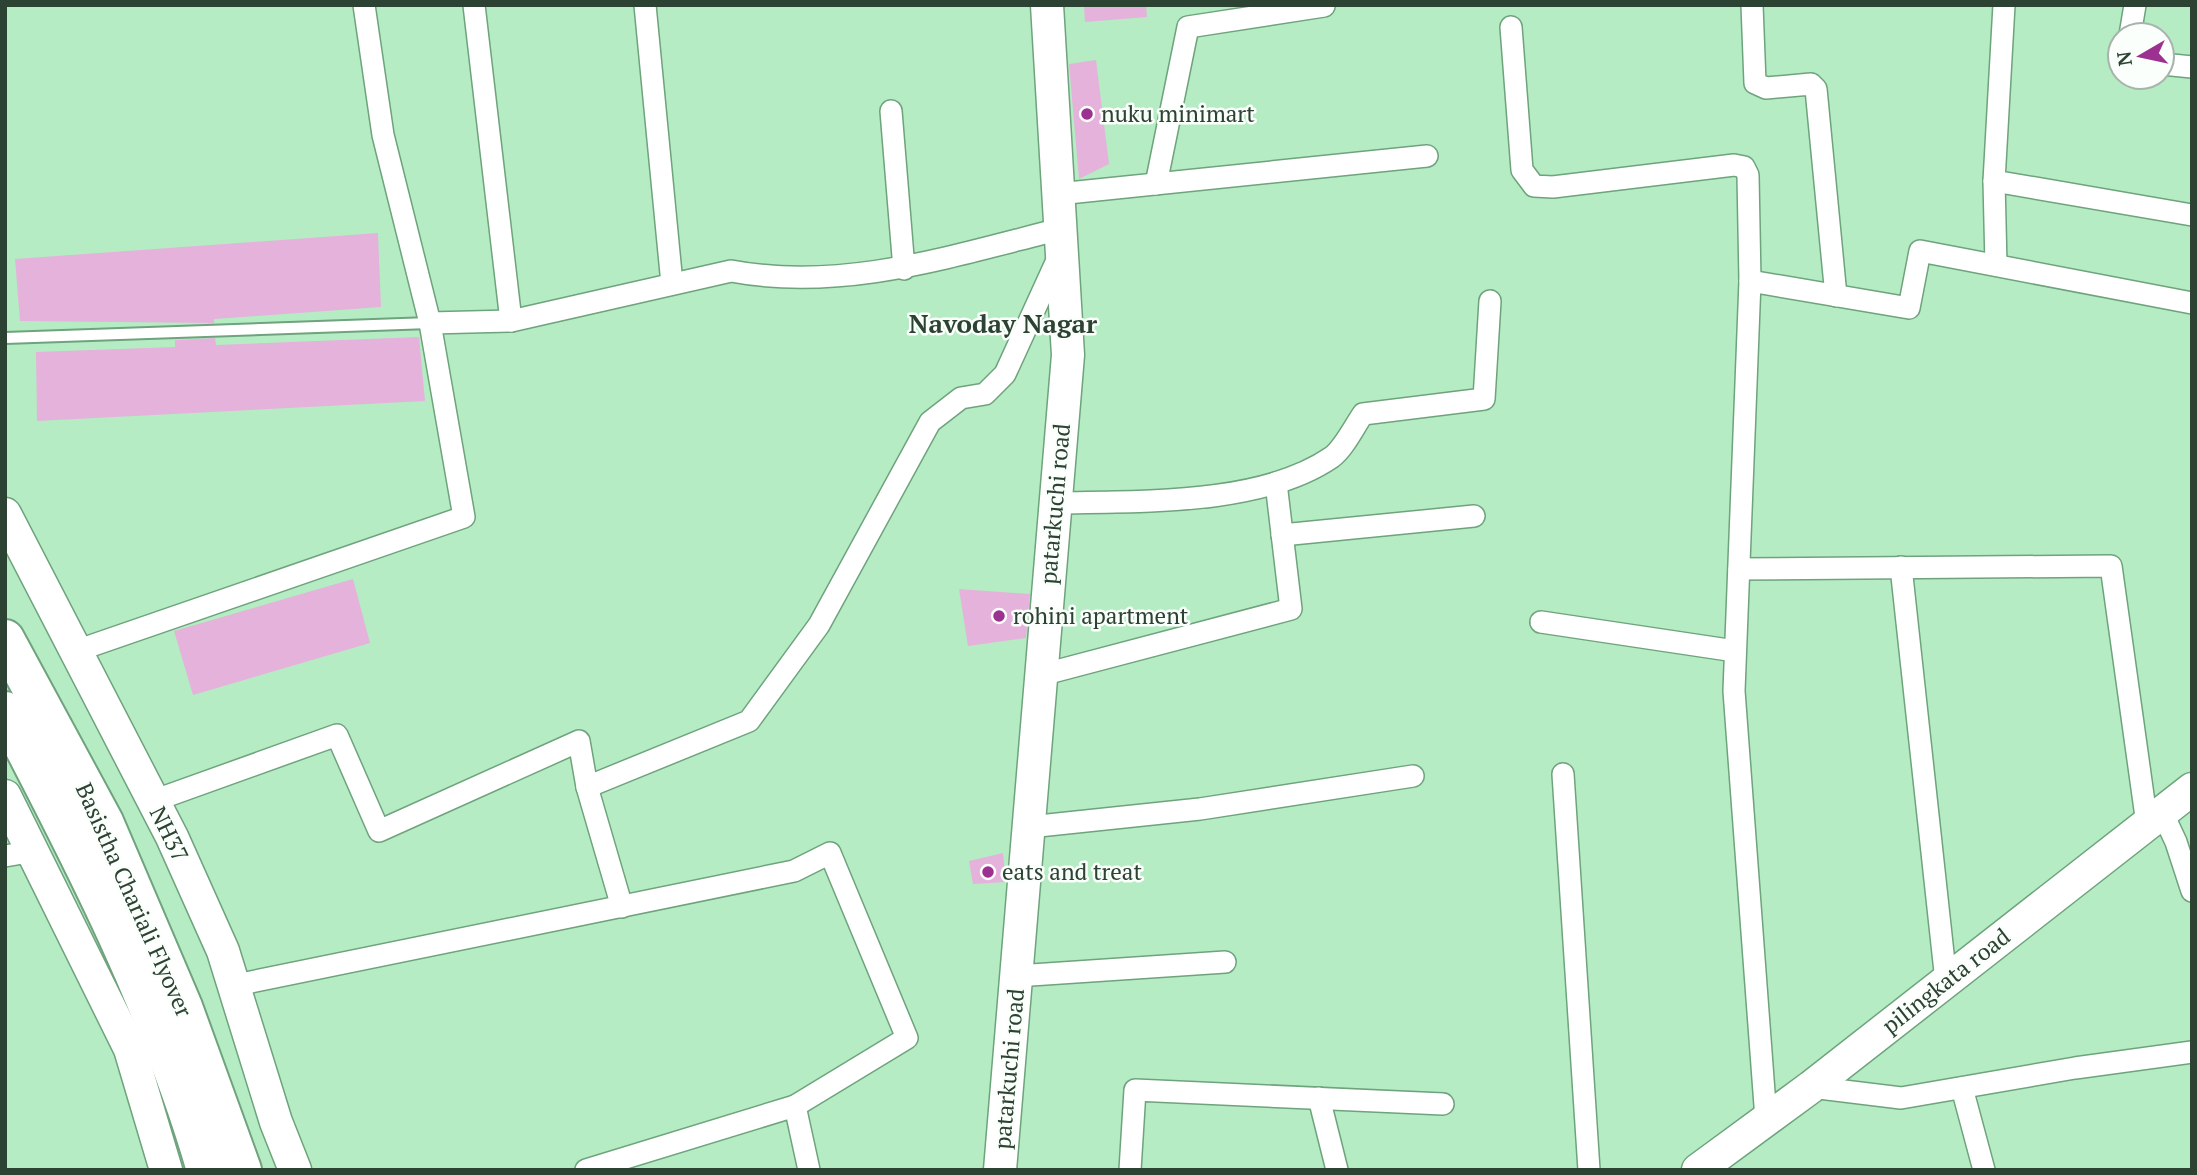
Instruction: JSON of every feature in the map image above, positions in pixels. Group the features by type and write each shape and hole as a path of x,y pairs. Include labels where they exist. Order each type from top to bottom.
{"highway":[{"name":"Basistha Chariali Flyover","path":"5,639 104,822 183,1007 242,1170"},
{"name":"Basistha Chariali Flyover","path":"5,711 60,814 134,969 168,1053 206,1170"}],"street":[{"path":"76,652 464,517 430,323 383,135 364,5"},
{"path":"474,5 511,321"},
{"path":"645,5 672,284"},
{"name":"patarkuchi road","path":"1000,1170 1068,355 1047,5"},
{"path":"1752,5 1755,83 1766,88 1811,84 1816,89 1836,296"},
{"path":"1996,265 1994,181 2004,5"},
{"path":"1156,184 1188,27 1324,6"},
{"path":"1511,27 1522,170 1534,186 1553,187 1734,165 1744,167 1748,175 1750,281 1734,691 1766,1119"},
{"path":"891,111 904,269"},
{"path":"1058,194 1427,156"},
{"path":"1994,181 2192,215"},
{"path":"430,323 511,321 731,271 763,277 830,278 904,269 1061,240"},
{"path":"587,787 749,720 819,625 930,422 961,398 985,394 1005,374 1061,240"},
{"path":"1750,281 1909,308 1920,251 2192,303"},
{"path":"1056,503 1194,499 1276,484 1333,456 1363,415 1485,399 1490,301"},
{"path":"1041,676 1291,609 1276,484"},
{"name":"NH37","path":"5,514 153,801 236,985 276,1122 295,1170"},
{"path":"1282,535 1474,516"},
{"path":"1739,569 2111,566 2154,818 2176,842 2192,891"},
{"path":"1901,568 1946,981"},
{"path":"1541,622 1735,651"},
{"path":"153,801 337,735 379,831 579,741 587,787 622,907"},
{"path":"1563,774 1589,1170"},
{"path":"1029,827 1200,809 1413,776"},
{"name":"pilingkata road","path":"1698,1170 1811,1087 2192,789"},
{"path":"5,796 20,853 130,1049 166,1170"},
{"path":"236,985 794,871 830,853 907,1038 795,1106 586,1170"},
{"path":"1016,976 1225,962"},
{"path":"1811,1087 1901,1098 2192,1052"},
{"path":"1962,1087 1984,1170"},
{"path":"1130,1170 1135,1090 1443,1104"},
{"path":"1319,1098 1337,1170"},
{"path":"795,1106 809,1170"}],"lane":[{"path":"5,338 430,323"}],"building":[{"path":"1084,5 1146,5 1147,17 1085,22"},
{"name":"nuku minimart","path":"1096,60 1109,164 1079,179 1069,64"},
{"path":"378,233 381,307 214,319 214,323 20,321 15,259"},
{"path":"419,337 425,401 37,421 36,352 175,347 175,340 215,338 216,345"},
{"path":"353,579 370,643 193,695 174,631"},
{"name":"rohini apartment","path":"959,589 1030,594 1026,638 968,646"},
{"name":"eats and treat","path":"1003,853 1006,882 973,884 969,861"}],"place":[{"name":"nuku minimart","path":"1087,114"},
{"name":"rohini apartment","path":"999,616"},
{"name":"eats and treat","path":"988,872"}],"district":[{"name":"Navoday Nagar","path":"1003,324"}]}
